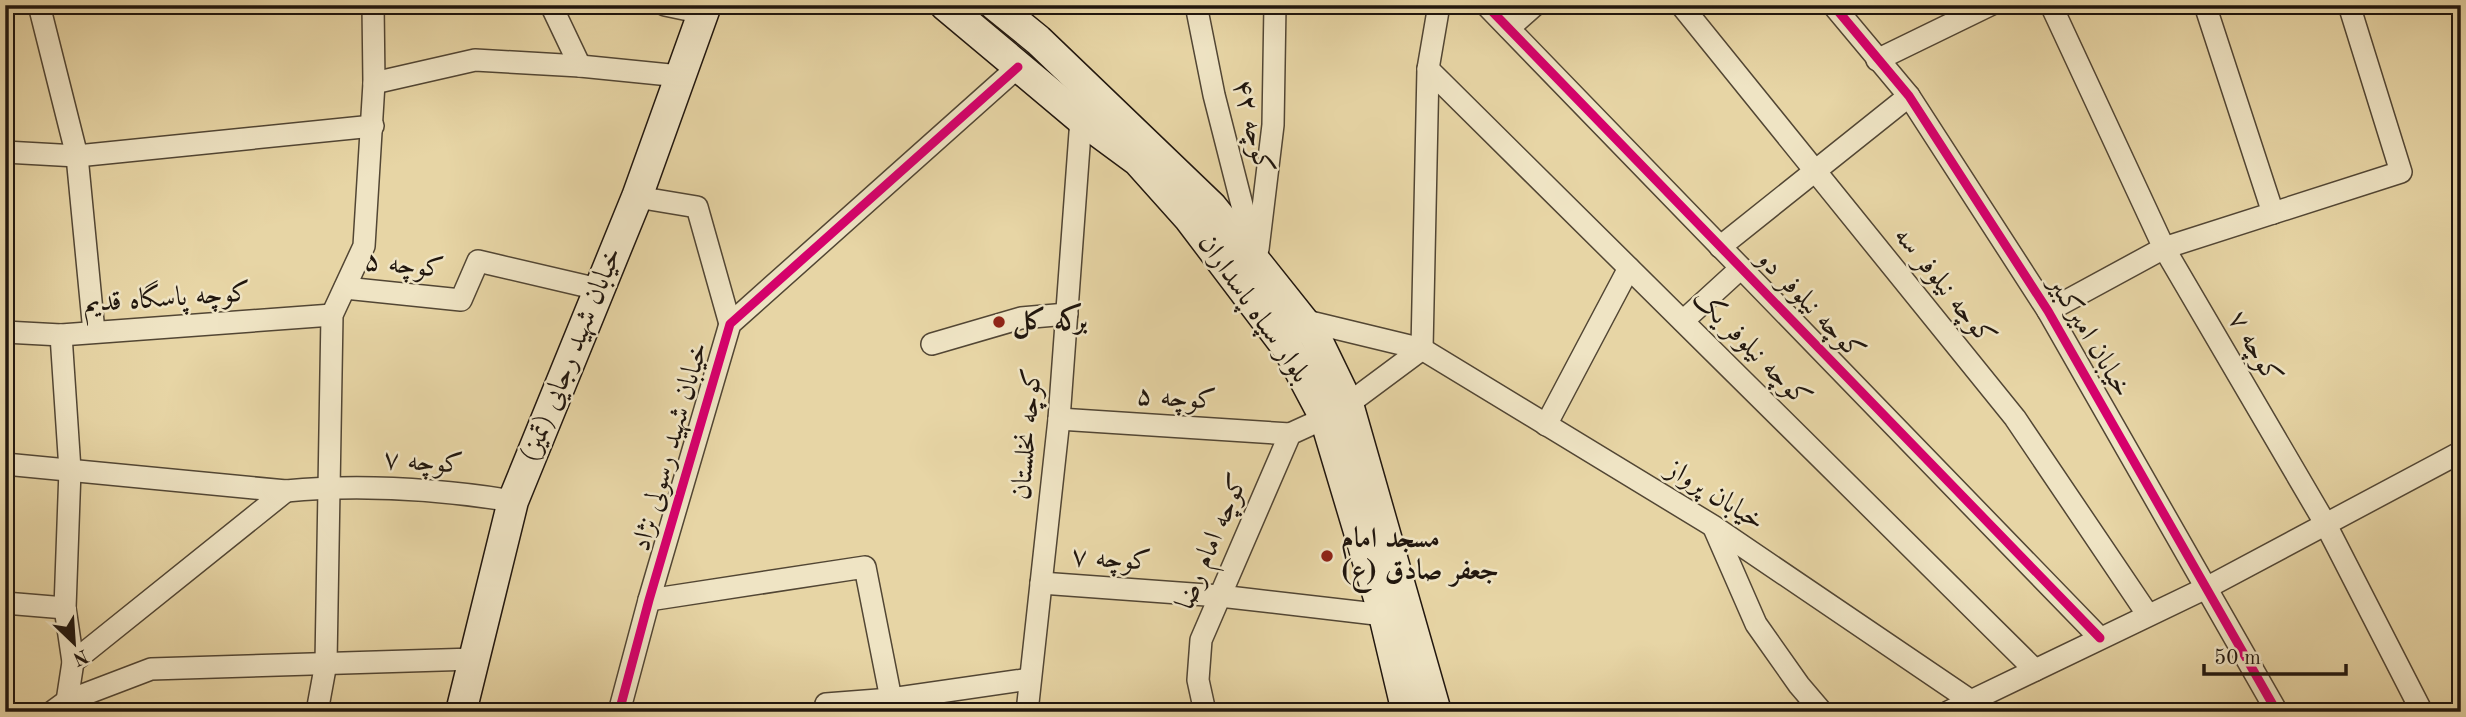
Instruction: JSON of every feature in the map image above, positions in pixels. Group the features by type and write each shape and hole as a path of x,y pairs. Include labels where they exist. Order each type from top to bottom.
{"main road":[{"name":"بلوار سپاه پاسداران","path":"945,5 1082,119 1138,160 1189,218 1336,411 1436,712"},
{"name":"بلوار سپاه پاسداران","path":"995,5 1038,40 1212,206 1315,336 1336,411 1407,712"},
{"name":"خیابان شهید رجایی (تمیز)","path":"461,712 513,500 637,197 705,9"}],"street":[{"path":"39,5 77,156 94,332"},
{"path":"317,712 326,663 332,315 364,246 373,126 373,5"},
{"path":"551,5 580,66"},
{"path":"665,5 705,9"},
{"name":"کوچه ۴۲","path":"1196,5 1214,95 1257,261"},
{"path":"1257,261 1273,125 1275,5"},
{"path":"1290,434 1336,411 1422,349 1428,69 1439,5"},
{"name":"کوچه نیلوفر دو","path":"1486,5 2100,639"},
{"path":"1509,28 1535,5"},
{"name":"کوچه نیلوفر سه","path":"1681,5 2015,418 2148,615"},
{"name":"خیابان امیرکبیر","path":"1833,5 1909,96 2048,310 2277,712"},
{"path":"1877,60 1990,5"},
{"name":"کوچه ۷","path":"2051,5 2164,248 2325,523 2422,712"},
{"path":"2205,5 2273,213"},
{"path":"2048,310 2164,248 2400,172 2349,5"},
{"path":"374,83 475,60 580,66 680,76"},
{"name":"خیابان شهید رسولی نژاد","path":"619,712 730,324 1018,67"},
{"name":"کوچه نیلوفر یک","path":"1428,69 2035,670"},
{"path":"1720,247 1909,96"},
{"name":"کوچه نخلستان","path":"1027,712 1059,419 1082,119"},
{"path":"5,152 77,156 373,126"},
{"name":"خیابان شهید رسولی نژاد","path":"637,197 697,206 730,324"},
{"name":"کوچه ۵","path":"345,288 461,300 478,261 598,289"},
{"path":"1546,425 1629,268"},
{"path":"1683,321 1741,268"},
{"path":"932,344 1021,318 1067,314"},
{"name":"کوچه پاسگاه قدیم","path":"5,332 61,335 332,315"},
{"name":"خیابان پرواز","path":"1302,320 1422,349 1713,526 1970,701"},
{"path":"60,706 74,663 65,608 70,470 61,335"},
{"name":"کوچه ۵","path":"1059,419 1290,434"},
{"name":"کوچه امام رضا","path":"1205,712 1198,680 1201,640 1290,434"},
{"path":"1948,712 2208,587 2461,452"},
{"name":"کوچه ۷","path":"5,464 286,491 329,487 448,491 513,500"},
{"path":"74,663 286,491"},
{"path":"1713,526 1756,624 1799,685 1822,712"},
{"path":"649,600 865,567 891,699"},
{"name":"کوچه ۷","path":"1041,583 1220,596 1384,615"},
{"path":"5,603 65,608"},
{"path":"60,706 151,669 474,659"},
{"path":"828,712 826,704 891,699 1031,679"}],"cycle path":[{"path":"1486,5 2100,638"},
{"path":"1833,5 1909,96 2048,311 2277,712"},
{"path":"619,712 730,324 1018,67"}],"place":[{"name":"برکه کل","path":"999,322"},
{"name":"مسجد امام جعفر صادق (ع)","path":"1327,556"}]}
